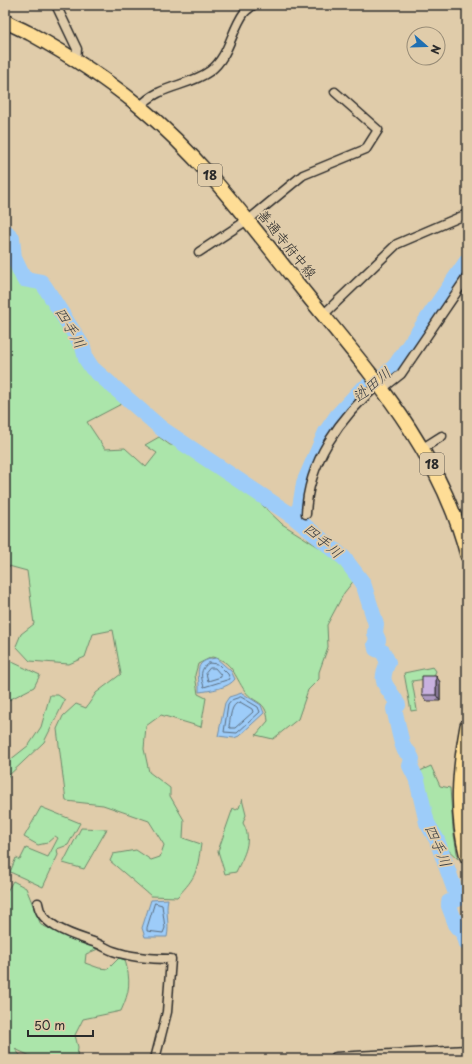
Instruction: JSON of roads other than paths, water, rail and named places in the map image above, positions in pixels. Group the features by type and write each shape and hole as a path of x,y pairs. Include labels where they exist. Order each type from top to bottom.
{"main road":[{"name":"善通寺府中線","path":"5,21 76,61 140,107 204,168 378,383 422,448 449,499 467,555"},
{"path":"467,726 461,766 459,802 461,831 467,857"},
{"path":"336,1059 467,1052"}],"street":[{"path":"56,5 77,49 76,61"},
{"path":"140,107 158,92 193,81 211,70 227,50 244,13 253,5"},
{"path":"200,252 247,220 303,175 366,149 378,130 336,92"},
{"path":"323,315 397,244 467,214"},
{"path":"306,514 306,498 313,473 333,433 360,400 378,383 401,374 467,277"},
{"path":"422,448 442,436"},
{"path":"38,903 41,914 54,924 72,934 119,952 132,955 171,959 167,1012 155,1059"}],"water":[{"path":"216,658 231,671 235,679 224,687 199,692 198,669 200,665 203,662"},
{"path":"242,693 261,705 264,713 239,736 234,738 218,736 225,703 229,697"},
{"path":"168,899 167,937 145,937 142,928 151,900"}],"waterway":[{"name":"四手川","path":"5,231 12,238 14,258 24,279 41,282 45,287 83,347 86,359 92,368 162,429 294,517 344,558 363,583 376,624 375,633 378,640 375,644 376,649 383,652 388,662 385,670 384,681 398,705 394,709 401,741 405,751 409,753 412,759 410,766 417,780 427,823 437,840 458,899 449,902 449,906 457,927 463,931 467,944"},
{"name":"迯田川","path":"294,517 300,507 304,483 326,432 337,416 361,390 385,375 395,366 467,261"}]}
